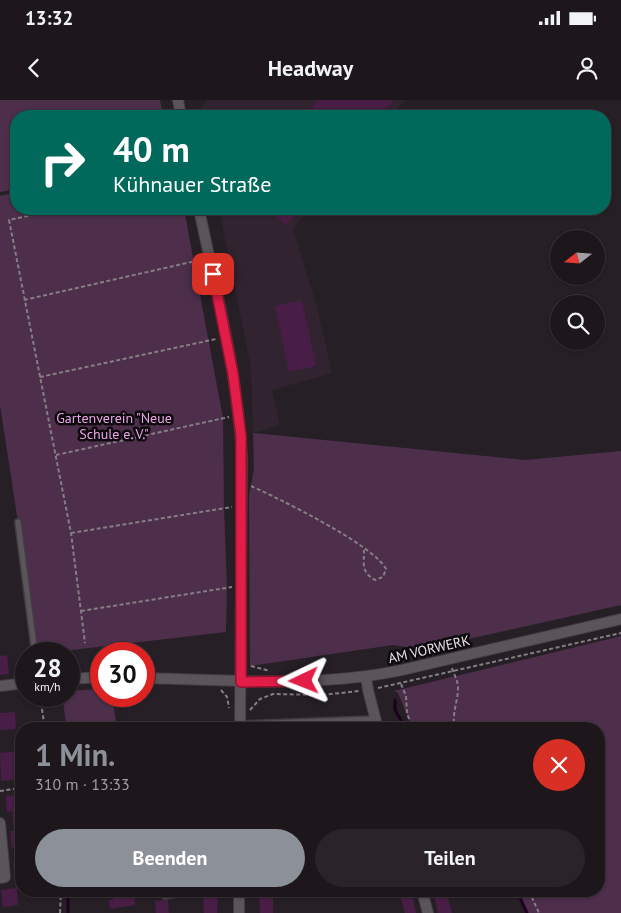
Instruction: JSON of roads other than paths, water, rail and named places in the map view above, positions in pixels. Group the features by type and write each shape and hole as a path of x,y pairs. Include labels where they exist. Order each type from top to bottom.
{"street":[{"path":"200,215 226,337 239,416 242,482 240,722"},
{"name":"AM VORWERK","path":"155,678 241,682 321,680 366,676 450,659 621,619"},
{"path":"366,676 377,722"},
{"path":"0,686 15,684"},
{"path":"0,823 5,877 0,878"},
{"path":"239,897 239,913"},
{"path":"424,897 428,913"}],"lane":[{"path":"18,522 33,642"}],"waterway":[{"path":"395,700 395,710 402,722"},
{"path":"68,897 68,913"},
{"path":"520,897 527,913"}],"park label":[{"name":"Gartenverein \"Neue Schule e. V.\"","path":"114,426"}]}
